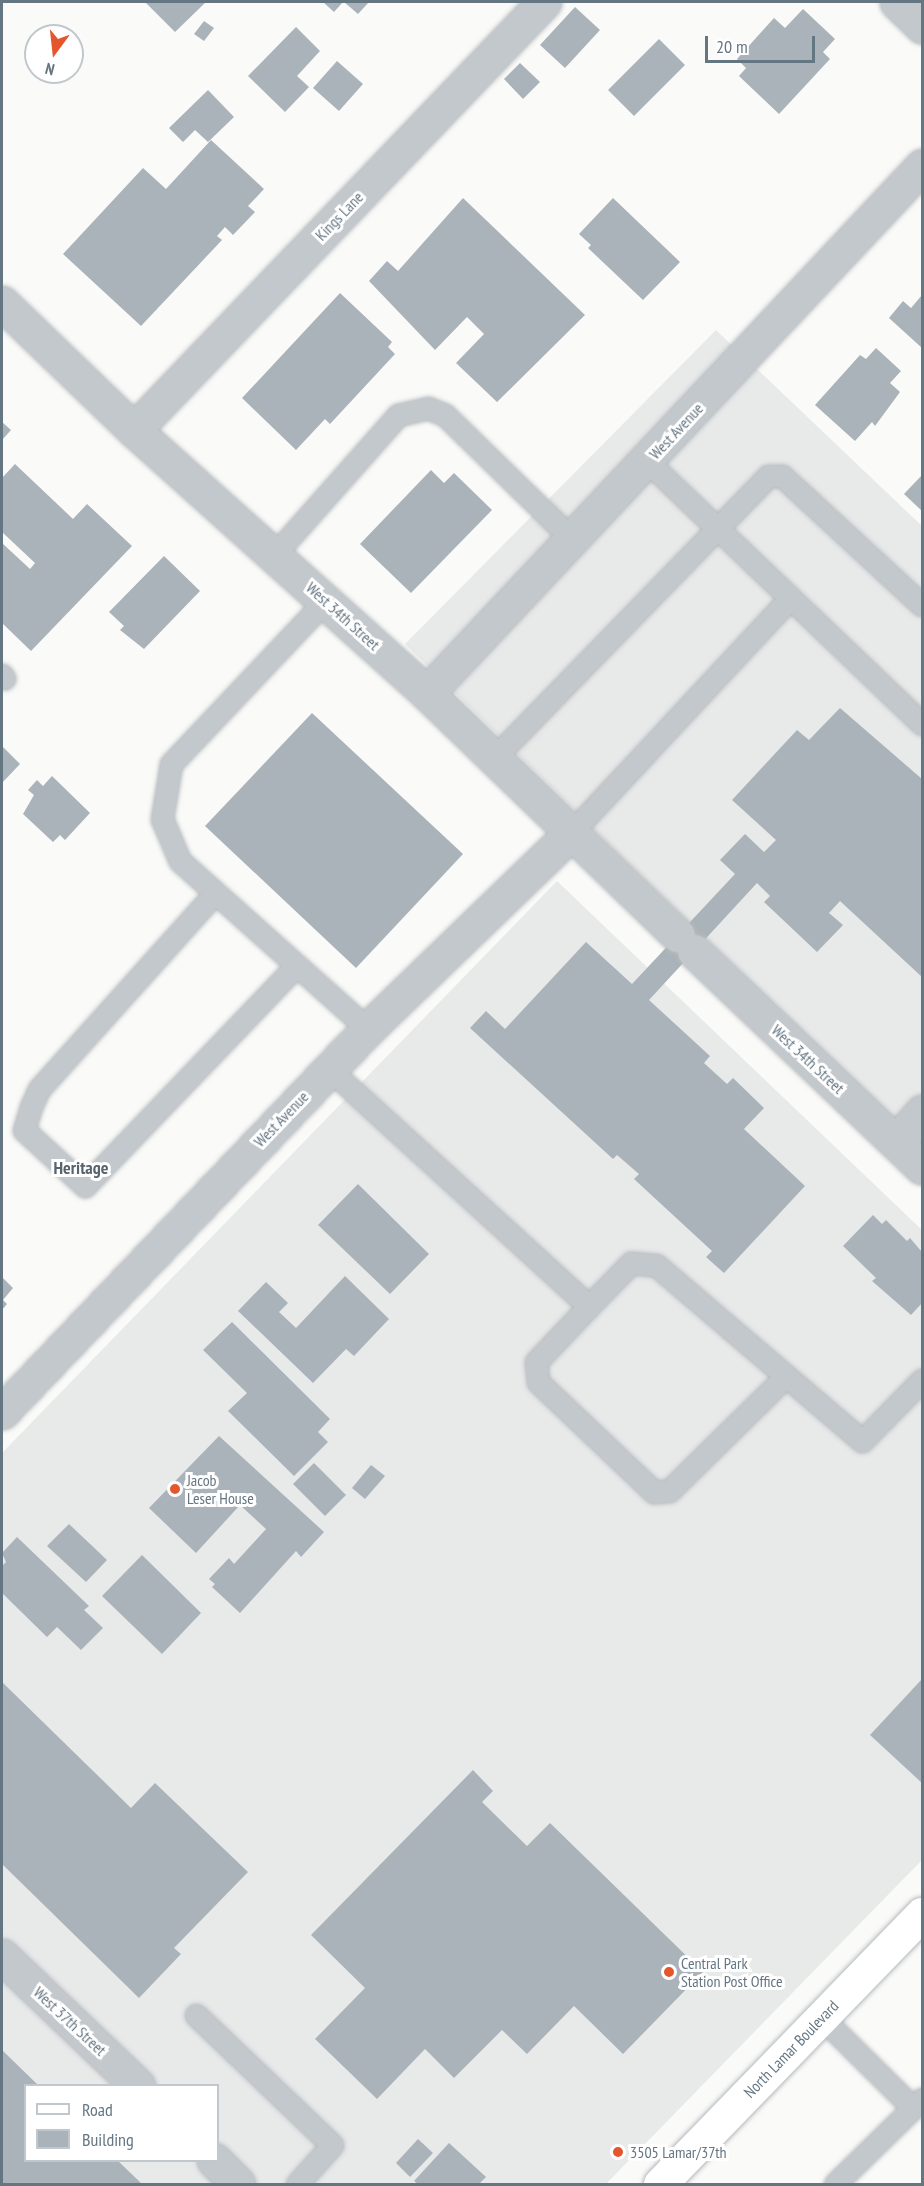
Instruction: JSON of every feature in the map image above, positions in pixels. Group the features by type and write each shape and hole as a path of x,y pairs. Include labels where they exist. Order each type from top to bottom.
{"main road":[{"name":"North Lamar Boulevard","path":"660,2184 922,1914"}],"street":[{"name":"Kings Lane","path":"134,430 544,2"},
{"path":"897,2 922,26"},
{"name":"West Avenue","path":"427,693 648,462 922,166"},
{"name":"West 34th Street","path":"2,303 134,430 275,554 427,693 570,834 922,1167"},
{"name":"West Avenue","path":"2,1413 368,1029 570,834"},
{"path":"896,1142 922,1112"},
{"name":"West 37th Street","path":"2,1956 137,2084"},
{"path":"216,2162 238,2184"}],"lane":[{"path":"275,554 398,415 428,408 445,415 572,539"},
{"path":"648,462 922,723"},
{"path":"494,758 768,476 782,476 922,605"},
{"path":"570,834 790,598"},
{"path":"326,600 171,764 162,819 180,861 368,1029"},
{"path":"215,893 39,1089 30,1107 24,1130 85,1186 296,966"},
{"path":"329,1069 589,1306"},
{"path":"786,1376 669,1491 654,1492 538,1382 536,1362 631,1263 656,1265 786,1376 862,1441 922,1380"},
{"path":"196,2015 332,2145 297,2184"},
{"path":"822,2018 918,2103 835,2184"}],"shaded area":[{"path":"716,330 922,526 922,1149 405,644"},
{"path":"557,881 922,1230 922,1860 606,2184 2,2184 2,1453"}],"building":[{"path":"145,2 206,2 175,32"},
{"path":"323,2 343,2 334,12"},
{"path":"344,2 369,2 358,14"},
{"path":"575,7 600,30 565,68 540,45"},
{"path":"803,9 835,39 823,52 830,59 779,114 739,76 746,68 737,59 774,18 785,28"},
{"path":"204,21 214,28 204,41 194,34"},
{"path":"296,27 320,51 297,76 309,87 285,112 248,76"},
{"path":"659,39 685,65 634,116 608,90"},
{"path":"337,61 363,84 339,111 313,88"},
{"path":"520,63 540,82 523,99 504,79"},
{"path":"208,90 234,117 208,142 195,130 183,142 169,128"},
{"path":"211,140 264,189 248,206 255,212 233,235 225,227 217,236 222,240 141,326 63,254 143,168 166,189"},
{"path":"463,198 585,315 497,402 456,363 484,334 467,317 435,350 369,281 387,261 398,271"},
{"path":"613,198 680,262 643,300 588,248 591,245 579,234"},
{"path":"340,293 392,342 388,347 395,354 330,424 325,419 296,450 242,398"},
{"path":"922,295 922,348 889,318 903,301 911,308"},
{"path":"876,348 901,371 890,383 900,392 875,426 872,422 855,441 815,405 860,355 866,359"},
{"path":"2,422 11,430 2,440"},
{"path":"15,464 73,519 87,504 132,546 31,651 2,623 2,543 30,569 35,563 2,532 2,478"},
{"path":"431,470 444,483 454,473 492,510 411,593 360,544"},
{"path":"922,475 922,511 904,494"},
{"path":"164,556 200,591 144,649 120,630 124,626 109,612"},
{"path":"840,708 922,779 922,977 840,901 829,913 843,925 817,952 764,902 770,896 757,883 649,1000 710,1056 704,1063 727,1084 733,1078 764,1108 744,1129 805,1186 724,1273 706,1257 712,1251 634,1179 639,1174 617,1155 613,1159 470,1028 486,1011 505,1029 586,942 632,984 735,874 720,860 745,834 764,852 776,840 732,800 797,730 809,740"},
{"path":"312,713 463,854 356,968 205,826"},
{"path":"2,746 20,764 2,783"},
{"path":"52,776 90,813 65,840 60,835 53,842 23,814 34,795 28,790 37,780 43,786"},
{"path":"358,1184 429,1254 390,1294 318,1225"},
{"path":"873,1215 882,1224 886,1220 907,1241 910,1238 922,1252 922,1303 911,1315 872,1281 876,1278 843,1246"},
{"path":"345,1276 389,1319 354,1356 346,1349 313,1383 238,1311 266,1282 288,1303 279,1312 296,1328"},
{"path":"2,1277 13,1288 3,1300 7,1304 2,1310"},
{"path":"232,1322 330,1419 318,1432 328,1442 294,1476 228,1411 247,1393 203,1350"},
{"path":"219,1436 324,1532 301,1557 296,1551 240,1613 212,1587 215,1584 209,1579 229,1558 234,1564 266,1529 240,1505 196,1553 149,1508"},
{"path":"314,1463 346,1495 325,1516 293,1484"},
{"path":"371,1465 385,1476 365,1499 352,1488"},
{"path":"69,1524 107,1560 86,1582 47,1546"},
{"path":"17,1537 89,1606 84,1610 103,1628 81,1650 57,1627 47,1637 2,1593 2,1566 6,1562 2,1553"},
{"path":"142,1555 201,1613 162,1654 102,1596"},
{"path":"922,1679 922,1783 870,1735"},
{"path":"2,1682 131,1808 155,1783 248,1872 174,1948 181,1954 139,1998 2,1864"},
{"path":"473,1770 493,1791 482,1802 527,1846 550,1823 703,1972 623,2054 574,2006 527,2054 502,2030 454,2078 425,2049 377,2099 315,2039 365,1988 311,1935"},
{"path":"2,2050 37,2084 24,2084 24,2162 119,2162 142,2184 2,2184"},
{"path":"418,2139 433,2153 410,2177 396,2163"},
{"path":"449,2143 486,2177 479,2184 418,2184 414,2181"}],"place":[{"name":"Jacob Leser House","path":"175,1489"},
{"name":"Central Park Station Post Office","path":"669,1972"},
{"name":"3505 Lamar/37th","path":"618,2152"}],"district":[{"name":"Heritage","path":"81,1168"}]}
